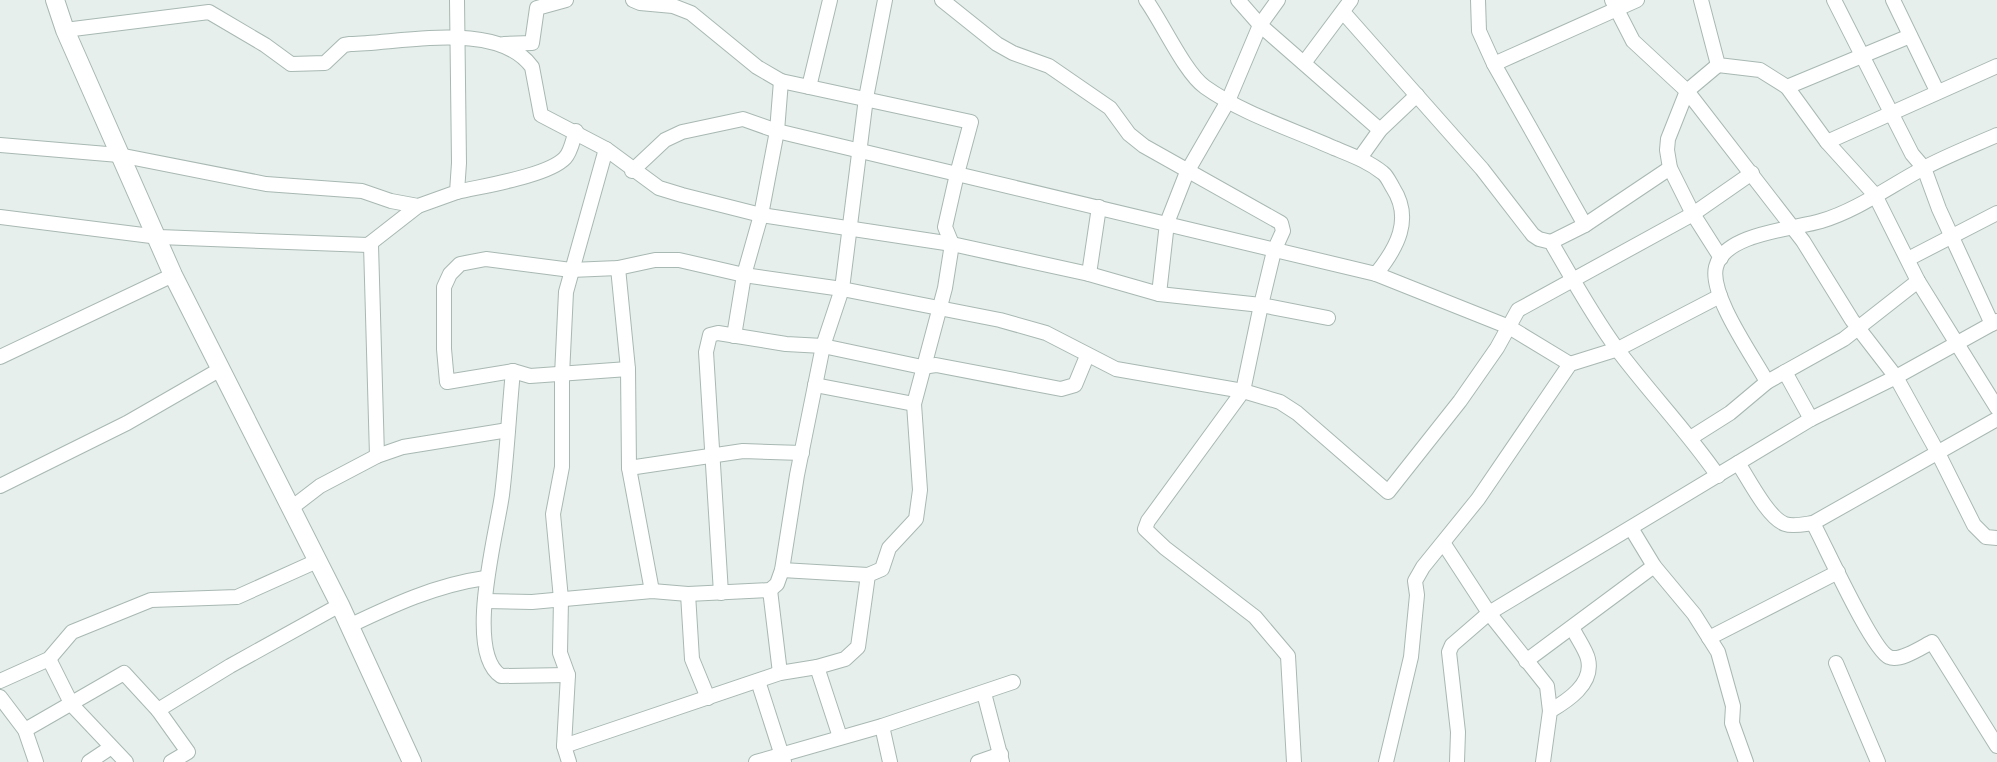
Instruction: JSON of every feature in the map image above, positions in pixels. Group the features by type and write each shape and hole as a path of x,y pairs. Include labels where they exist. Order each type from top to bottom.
{"street":[{"path":"55,0 65,30 119,155 159,237 173,275 219,370 340,605 412,762"},
{"path":"457,0 457,192"},
{"path":"65,30 209,6 291,64 325,63 344,45 350,44 458,36 504,44 532,43 537,8 566,0"},
{"path":"633,0 640,3 673,6 691,13 757,67 781,81 971,122 945,227 952,244 939,307 914,404 920,490 916,519 889,548 882,569 868,575 782,570"},
{"path":"809,87 830,0"},
{"path":"485,601 561,599 652,591 688,594 770,590 777,584 782,570 823,346 842,289 866,98 885,0"},
{"path":"942,0 997,44 1012,53 1049,66 1110,108 1129,134 1187,172 1276,218 1281,223 1283,231 1274,251 1243,391 1148,521 1145,529 1165,548 1255,616 1288,656 1294,762"},
{"path":"1146,0 1199,82 1228,101 1360,158 1385,174 1402,201 1401,234 1391,256 1376,274"},
{"path":"1238,0 1260,25 1380,130"},
{"path":"1159,294 1167,222 1187,172 1228,101 1260,25 1278,0"},
{"path":"1304,63 1352,0"},
{"path":"1478,0 1479,31 1494,64 1585,225"},
{"path":"1494,64 1614,5 1637,0"},
{"path":"1701,0 1718,65"},
{"path":"1457,762 1458,732 1449,652 1452,645 1489,613 1811,419 1896,377 1995,323 1951,236 1924,168 1912,154 1890,113 1834,0"},
{"path":"1893,0 1937,91"},
{"path":"1614,5 1633,41 1687,91 1752,173 1791,227 1859,328 1896,377 1974,525 1986,537 1997,538"},
{"path":"1342,12 1482,169 1539,239 1551,242 1585,225 1670,168"},
{"path":"1787,87 1910,36"},
{"path":"504,44 532,67 541,115 576,131 606,149 632,171 659,188 761,215 952,244 1089,274 1159,294 1261,305 1328,318"},
{"path":"1721,258 1692,214 1670,168 1668,139 1687,91 1718,65 1760,70 1787,87 1827,142 1875,195 1918,281 1997,408"},
{"path":"1827,142 1997,66"},
{"path":"734,336 744,275 761,215 777,131 781,81"},
{"path":"1360,158 1380,130 1417,95"},
{"path":"632,171 665,140 682,132 743,118 777,131 859,149 896,161 1167,222 1274,251 1376,274 1509,327 1570,364"},
{"path":"377,456 371,245 389,227 418,206 457,192 517,178 556,164 567,157 576,131"},
{"path":"1767,382 1720,296 1716,275 1721,258 1756,235 1822,221 1924,168 1997,135"},
{"path":"0,145 119,155 266,184 362,191 390,201 418,206"},
{"path":"569,762 564,746 568,675 560,653 561,599 553,514 562,467 562,375 566,292 606,149"},
{"path":"628,369 530,376 513,371 447,382 444,349 444,287 450,274 460,264 486,260 572,270 618,268 655,260 679,260 744,275 842,289 939,307 1046,333 1086,356 1116,369 1243,391 1280,402 1297,413 1388,492 1460,401 1518,310 1546,293 1573,282 1692,214 1752,173"},
{"path":"1089,274 1099,207"},
{"path":"1908,259 1997,213"},
{"path":"0,217 159,237 371,245"},
{"path":"1551,242 1573,282 1618,349 1692,437 1718,476"},
{"path":"618,268 628,369 629,468 652,591"},
{"path":"0,357 173,275"},
{"path":"1692,437 1730,413 1767,382 1859,328 1918,281"},
{"path":"1386,762 1411,657 1417,595 1415,581 1444,544 1570,364 1618,349 1720,296"},
{"path":"721,592 706,341 710,335 718,333 786,344 823,346 922,367 936,365 1060,389 1075,385 1086,356"},
{"path":"0,486 126,423 219,370"},
{"path":"513,371 502,495 485,578 486,649 490,664 501,676 568,675"},
{"path":"1785,372 1811,419"},
{"path":"815,385 914,404"},
{"path":"1738,463 1760,498 1777,518 1785,524 1813,523 1997,419"},
{"path":"290,509 320,486 377,456 403,447 508,430"},
{"path":"629,468 743,451 802,453"},
{"path":"1813,523 1878,645 1888,657 1895,658 1932,642 1938,647 1997,746"},
{"path":"1631,528 1654,566 1694,614 1718,652 1733,706 1732,723 1746,762"},
{"path":"1444,544 1489,613 1547,686 1550,711 1543,762"},
{"path":"0,681 49,659 72,632 151,600 237,597 317,561"},
{"path":"1526,661 1573,629 1654,566"},
{"path":"1709,638 1838,572"},
{"path":"564,746 780,673 817,667 845,659 858,647 868,575"},
{"path":"350,626 407,598 465,581 485,578"},
{"path":"770,590 780,673"},
{"path":"688,594 692,659 708,698"},
{"path":"158,710 230,666 340,605"},
{"path":"1550,711 1573,696 1587,671 1589,660 1573,629"},
{"path":"49,659 72,705 110,748 126,762"},
{"path":"1836,663 1875,761"},
{"path":"817,667 840,737"},
{"path":"25,730 124,673 158,710 188,752 171,762"},
{"path":"758,681 782,758"},
{"path":"756,762 782,758 840,737 882,726 1013,682"},
{"path":"978,762 1001,758 984,693"},
{"path":"0,697 25,730 36,762"},
{"path":"882,726 890,762"},
{"path":"89,762 110,748"}]}
